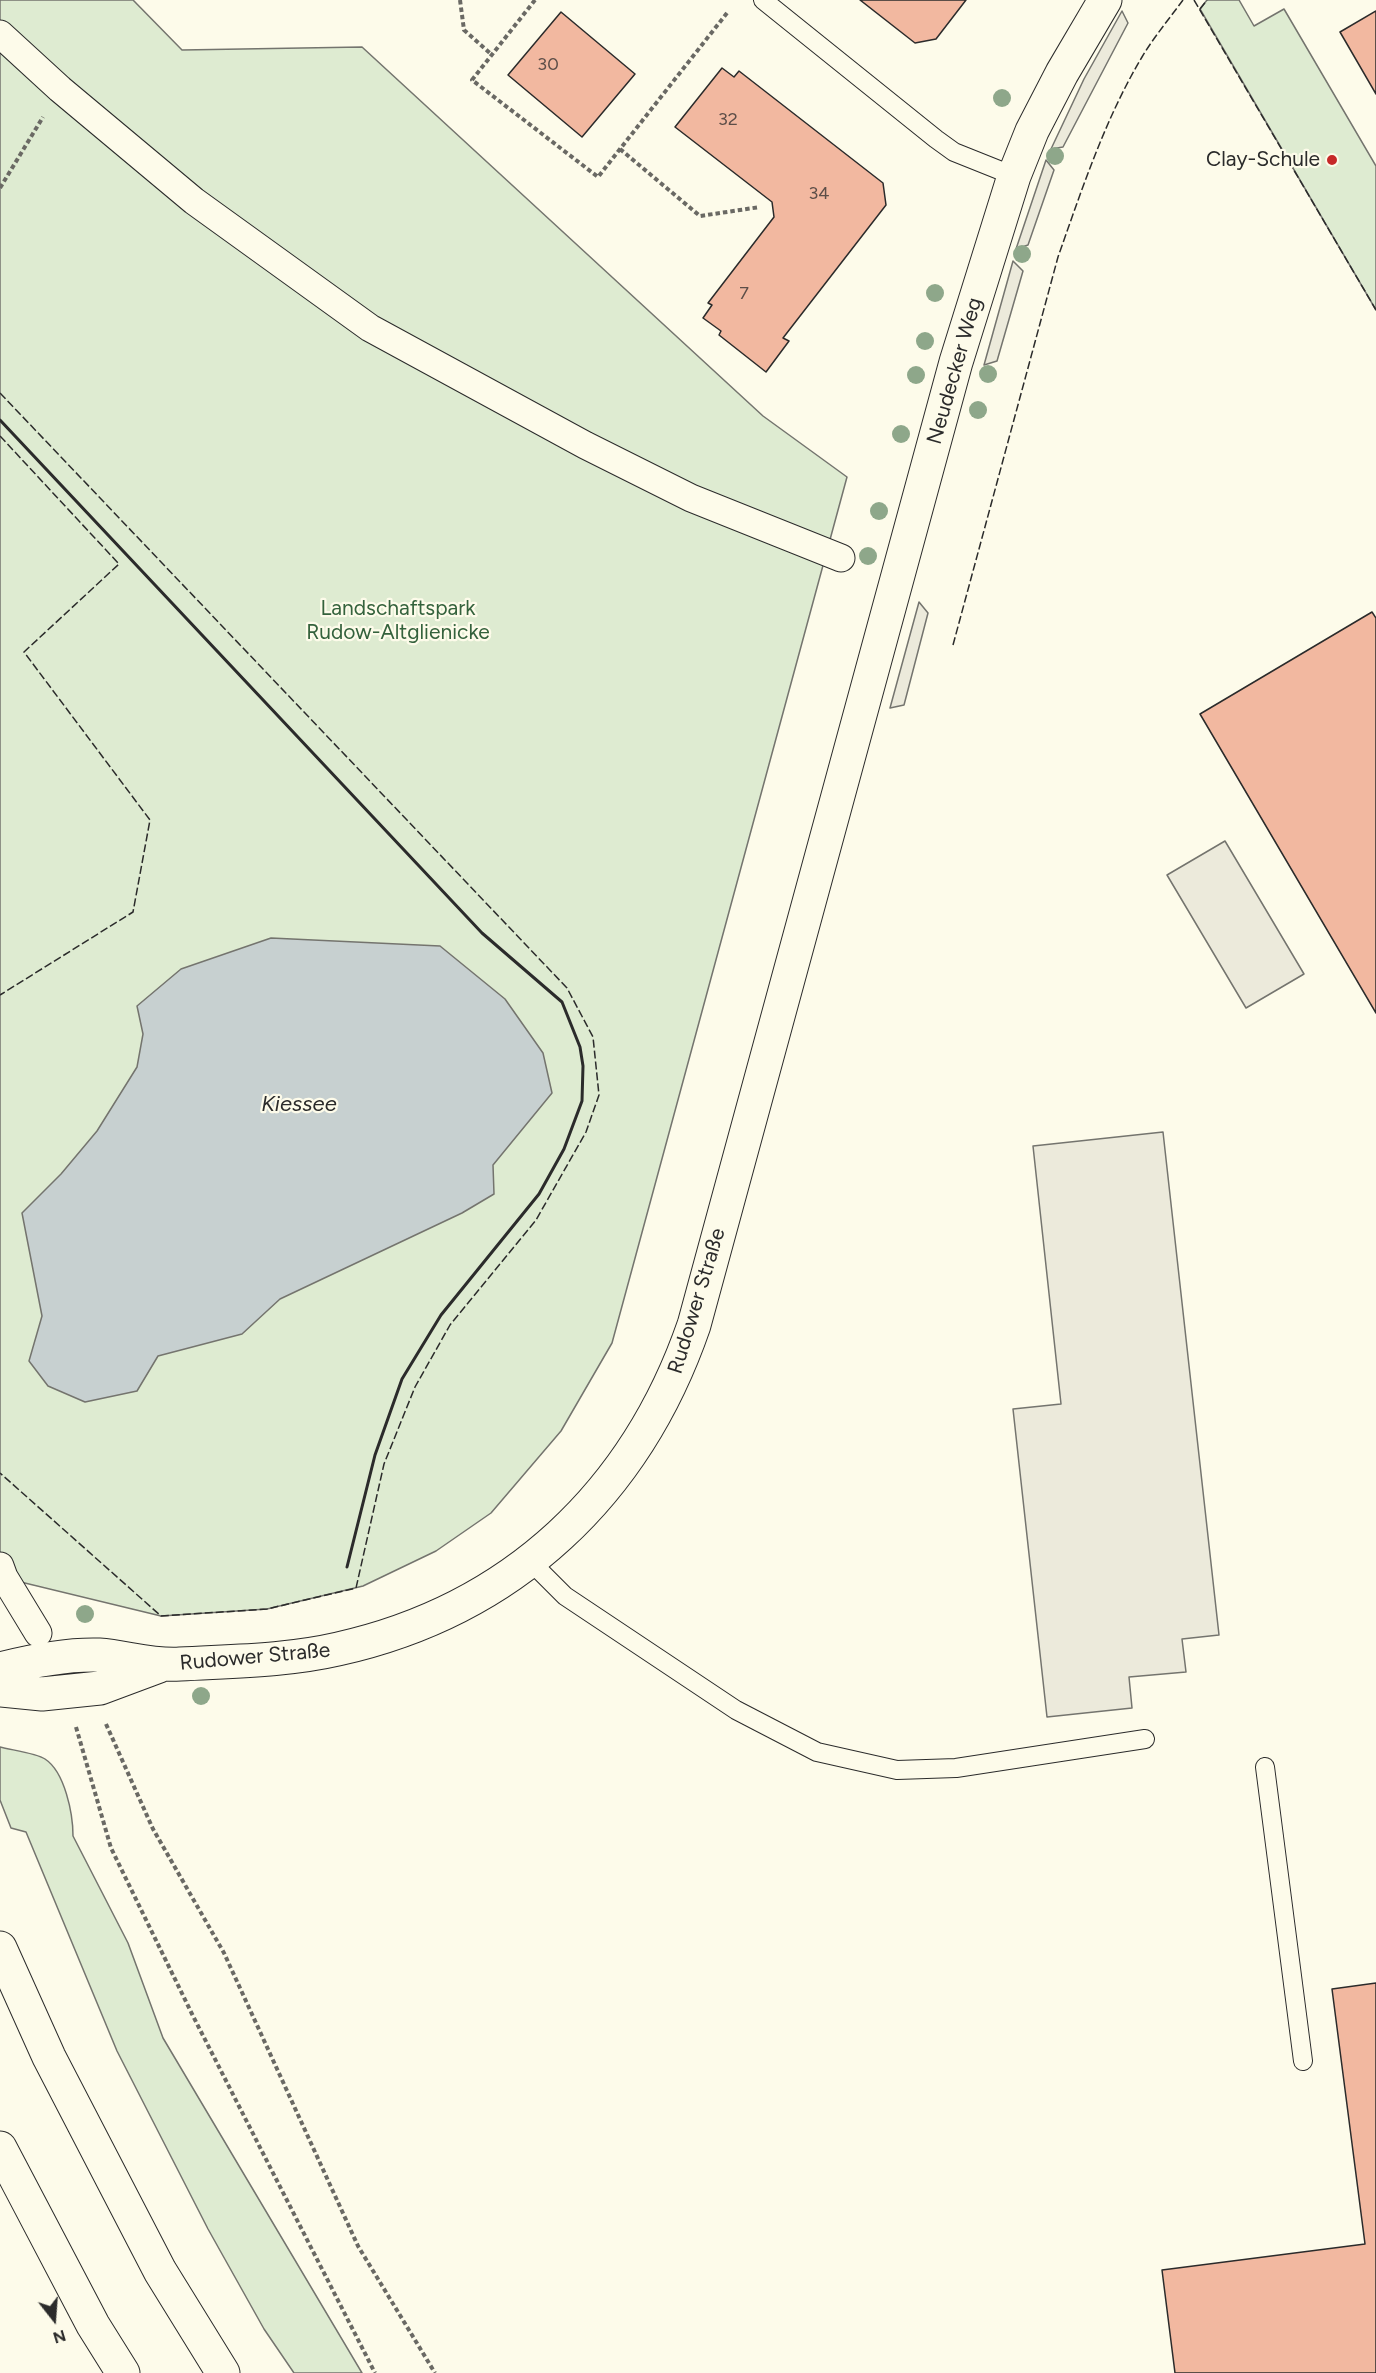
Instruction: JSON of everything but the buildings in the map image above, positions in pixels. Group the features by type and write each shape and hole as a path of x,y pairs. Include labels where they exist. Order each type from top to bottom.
{"main road":[{"name":"Neudecker Weg","path":"848,760 953,373 1014,176 1032,131 1062,73 1105,0"},
{"name":"Rudower Straße","path":"0,1669 32,1661 99,1655 161,1665 291,1657 338,1650 426,1621 484,1592 531,1561 560,1537 616,1475 665,1397 682,1358 702,1294 848,760"},
{"name":"Rudower Straße","path":"0,1690 42,1694 100,1688 161,1665"},
{"path":"0,1948 49,2057 160,2271 223,2373"},
{"path":"0,2148 93,2325 123,2373"}],"street":[{"path":"0,34 194,201 370,328 585,445 691,498 841,558"},
{"path":"0,1566 4,1577 38,1633"}],"lane":[{"path":"763,0 954,152 1014,176"},
{"path":"531,1561 565,1596 736,1710 817,1752 897,1770 909,1770 956,1768 1145,1739"},
{"path":"1265,1767 1303,2061"}],"path":[{"path":"460,0 464,30 492,55"},
{"path":"535,0 472,80 598,177 727,13"},
{"path":"0,188 60,88"},
{"path":"620,149 700,216 760,207"},
{"path":"104,1720 153,1829 224,1953 358,2246 435,2373"},
{"path":"76,1725 111,1848 192,2014 375,2373"}],"green space":[{"name":"Landschaftspark Rudow-Altglienicke","path":"0,0 133,0 182,50 362,47 763,416 847,477 612,1343 561,1431 491,1513 436,1551 363,1586 267,1609 161,1616 0,1577"},
{"name":"Clay-Schule","path":"1207,0 1239,0 1254,26 1284,9 1376,166 1376,310 1200,9"},
{"path":"0,1747 41,1757 58,1773 69,1805 73,1836 128,1943 163,2038 362,2373 294,2373 264,2329 208,2229 117,2051 26,1832 11,1828 0,1800"}],"shaded area":[{"path":"1122,11 1128,23 1063,147 1051,149 1084,79"},
{"path":"1046,160 1054,170 1028,245 1016,249"},
{"path":"1013,261 1023,271 997,361 984,365"},
{"path":"919,602 928,613 904,705 890,708"},
{"path":"1225,841 1304,974 1246,1008 1167,875"},
{"path":"1163,1132 1219,1635 1182,1639 1186,1672 1129,1677 1132,1708 1047,1717 1013,1409 1061,1404 1033,1146"}],"water":[{"name":"Kiessee","path":"271,938 440,946 505,999 543,1053 552,1093 493,1165 494,1194 462,1213 280,1299 242,1334 158,1356 137,1391 85,1402 48,1386 29,1361 42,1316 22,1213 61,1174 97,1131 137,1067 143,1034 137,1006 181,969"}],"fence":[{"path":"953,645 1058,257 1076,206 1105,130 1129,81 1142,57 1183,0"},
{"path":"1194,0 1376,310"},
{"path":"1200,9 1207,0"},
{"path":"0,393 567,988 593,1037 599,1095 586,1132 536,1220 450,1325 415,1387 384,1464 356,1588 267,1609 161,1616 0,1473"},
{"path":"0,436 119,564 24,652 150,820 133,912 0,995"}],"wall":[{"path":"0,420 482,933 562,1002 580,1047 583,1066 582,1101 564,1149 539,1194 441,1315 402,1379 375,1455 347,1567"}],"place":[{"name":"Clay-Schule","path":"1332,160"}]}
